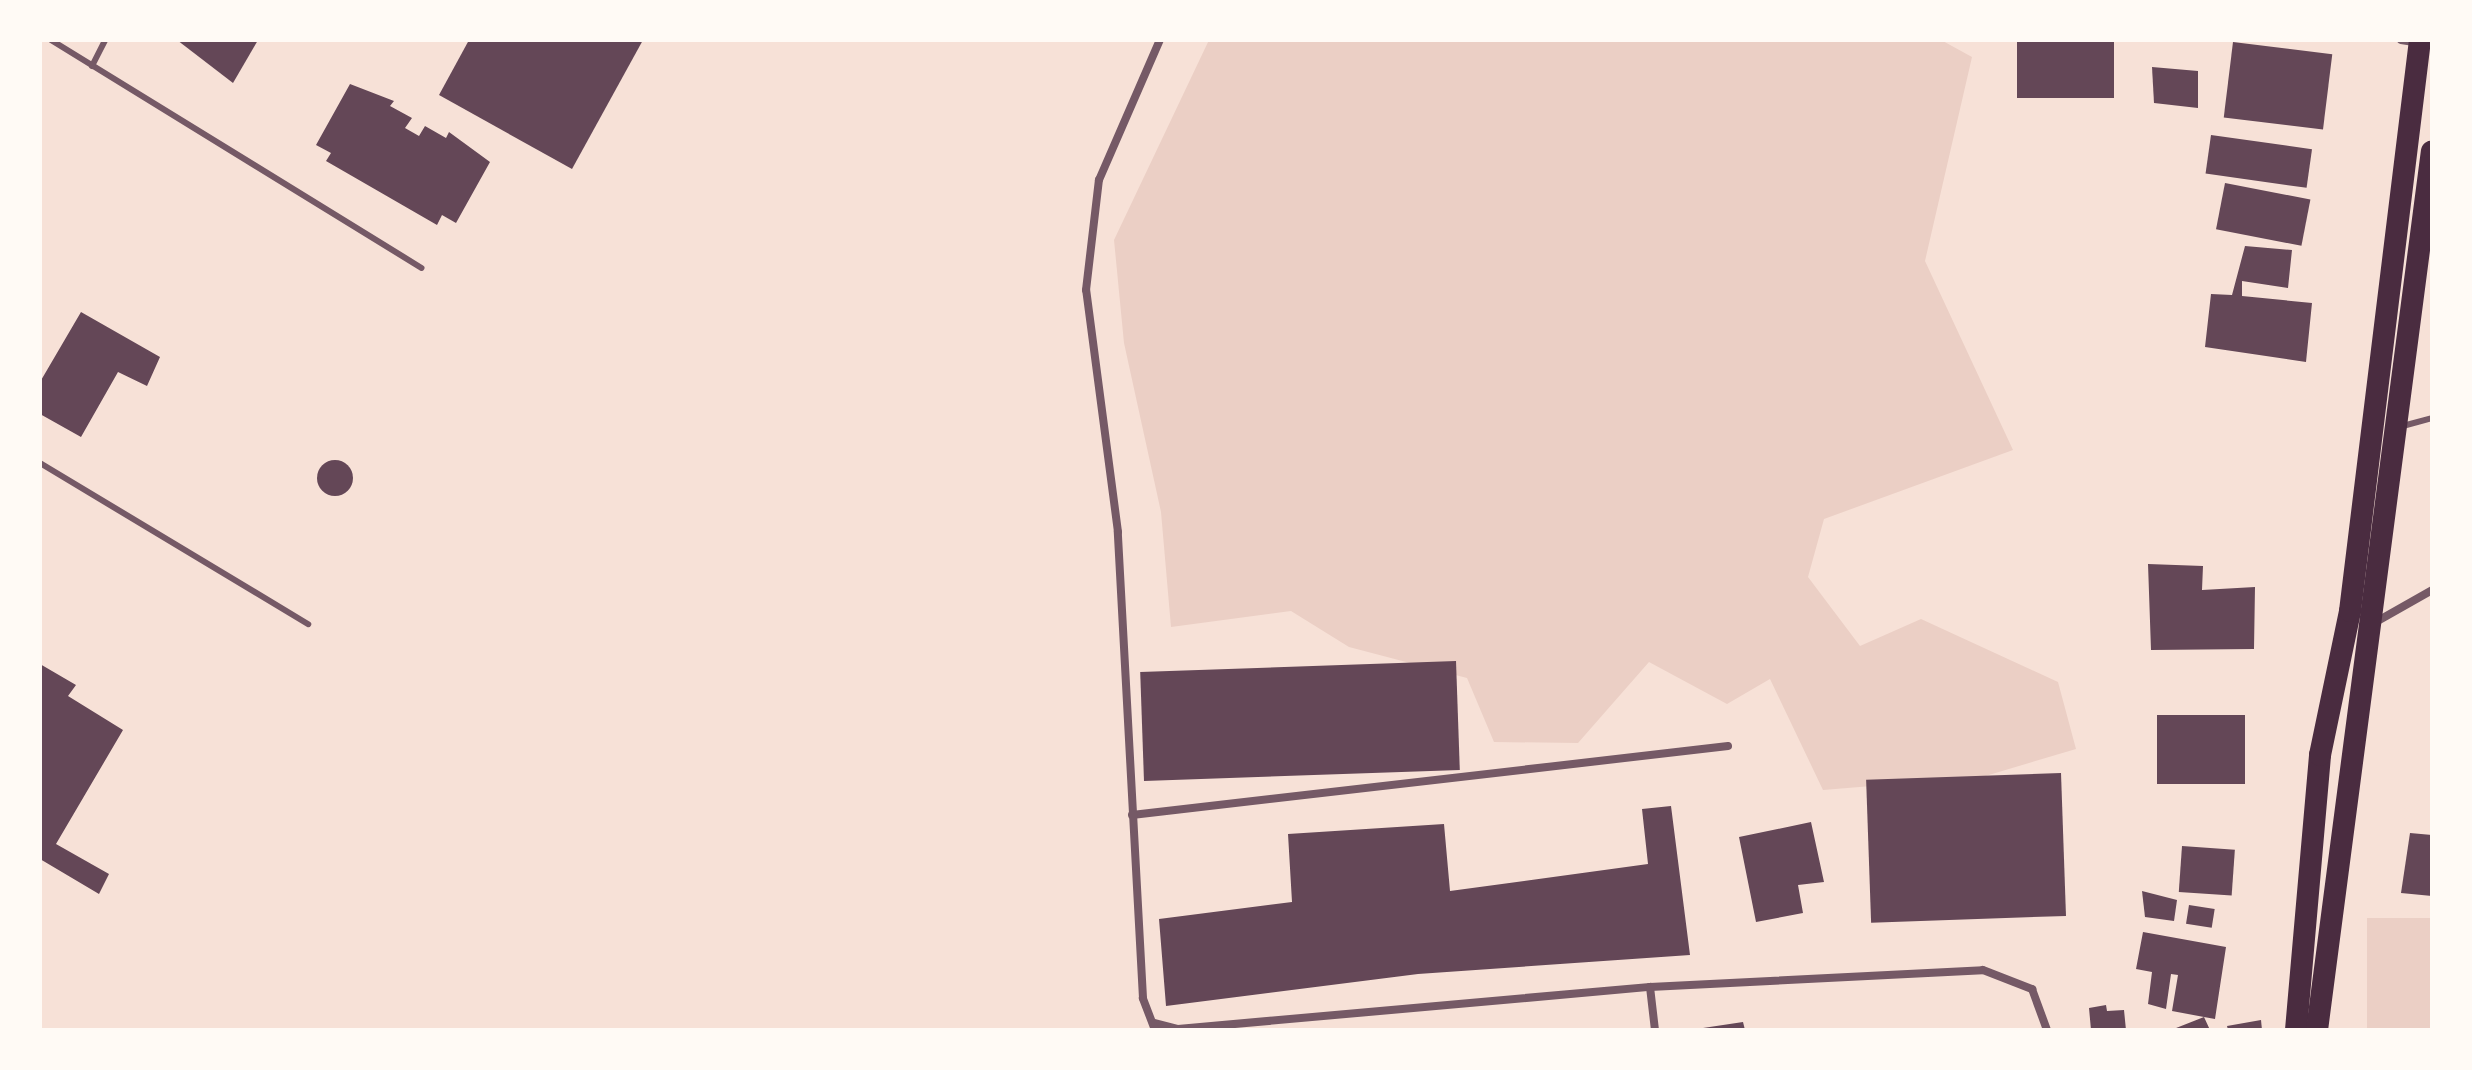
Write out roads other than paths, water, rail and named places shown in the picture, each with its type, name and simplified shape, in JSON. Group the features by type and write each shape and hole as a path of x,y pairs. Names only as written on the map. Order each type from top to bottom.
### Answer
{"highway":[{"path":"2296,1030 2320,755 2350,611 2413,41"},
{"path":"2317,1030 2430,187 2432,151"}],"street":[{"path":"1160,40 1099,180 1088,238 1086,290 1118,532 1143,998 1154,1026 1178,1029 1650,987 1983,970 2032,989 2047,1030"},
{"path":"2370,625 2432,590"},
{"path":"1132,815 1728,746"},
{"path":"1650,987 1655,1030"}],"lane":[{"path":"51,40 422,268"},
{"path":"92,66 105,40"},
{"path":"2396,428 2432,418"},
{"path":"40,463 308,624"}]}
